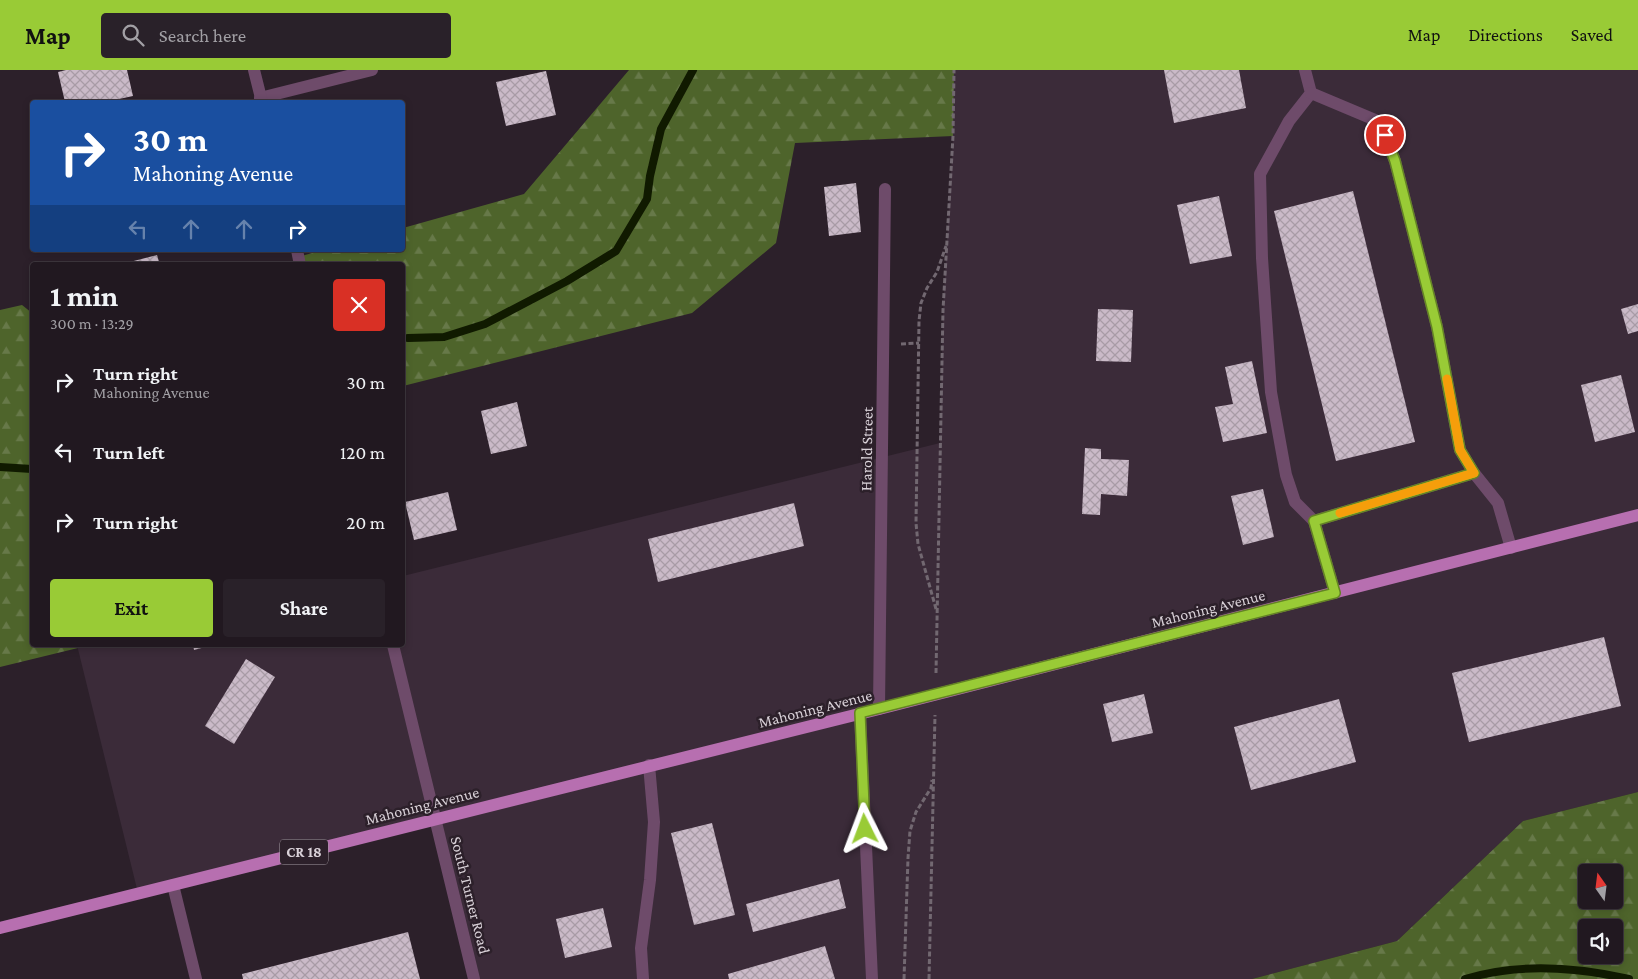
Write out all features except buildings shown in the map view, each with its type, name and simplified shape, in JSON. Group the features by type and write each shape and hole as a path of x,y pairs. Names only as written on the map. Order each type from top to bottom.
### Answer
{"main road":[{"name":"Mahoning Avenue","path":"0,928 1638,516"}],"street":[{"path":"254,70 259,100"},
{"path":"263,100 372,70"},
{"path":"1305,70 1311,93"},
{"path":"1311,93 1380,122 1395,161 1435,318 1460,450 1474,473 1498,503 1511,548"},
{"path":"1311,93 1289,121 1260,174 1262,258 1271,392 1286,475 1295,502 1314,521 1335,593"},
{"name":"Harold Street","path":"879,708 885,189"},
{"path":"1314,521 1474,473"},
{"name":"South Turner Road","path":"393,647 474,979"},
{"path":"860,713 872,979"},
{"path":"643,979 642,948 650,880 654,822 649,765"},
{"path":"173,885 196,979"}],"path":[{"path":"936,675 943,310 953,136 954,70"},
{"path":"938,654 938,624 935,606 918,544 916,523 919,321 921,303 927,288 937,272 947,241"},
{"path":"929,979 935,714"},
{"path":"904,979 910,831 916,812 931,788 936,765 936,724"}],"shaded area":[{"path":"954,70 1638,70 1638,792 1523,821 1397,941 1252,979 474,979 435,819 138,893 77,647 405,647 405,576 940,443 943,310 953,136"}],"green space":[{"path":"629,70 954,70 953,136 795,143 776,243 692,313 405,385 405,262 299,262 298,257 316,252 405,252 405,227 524,194"},
{"path":"22,305 30,311 30,647 78,648 0,667 0,310"},
{"path":"1638,792 1638,979 1252,979 1397,941 1523,821"}],"waterway":[{"path":"408,338 444,337 485,324 567,281 616,251 647,199 650,176 661,129 693,70"},
{"path":"0,467 30,469"},
{"path":"1465,979 1505,971 1547,968 1629,979"}],"slow traffic":[{"path":"1340,513 1474,473 1460,450 1447,379"}],"route":[{"path":"865,829 860,713 1335,593 1314,521 1474,473 1460,450 1437,327 1395,161 1385,135"}]}
